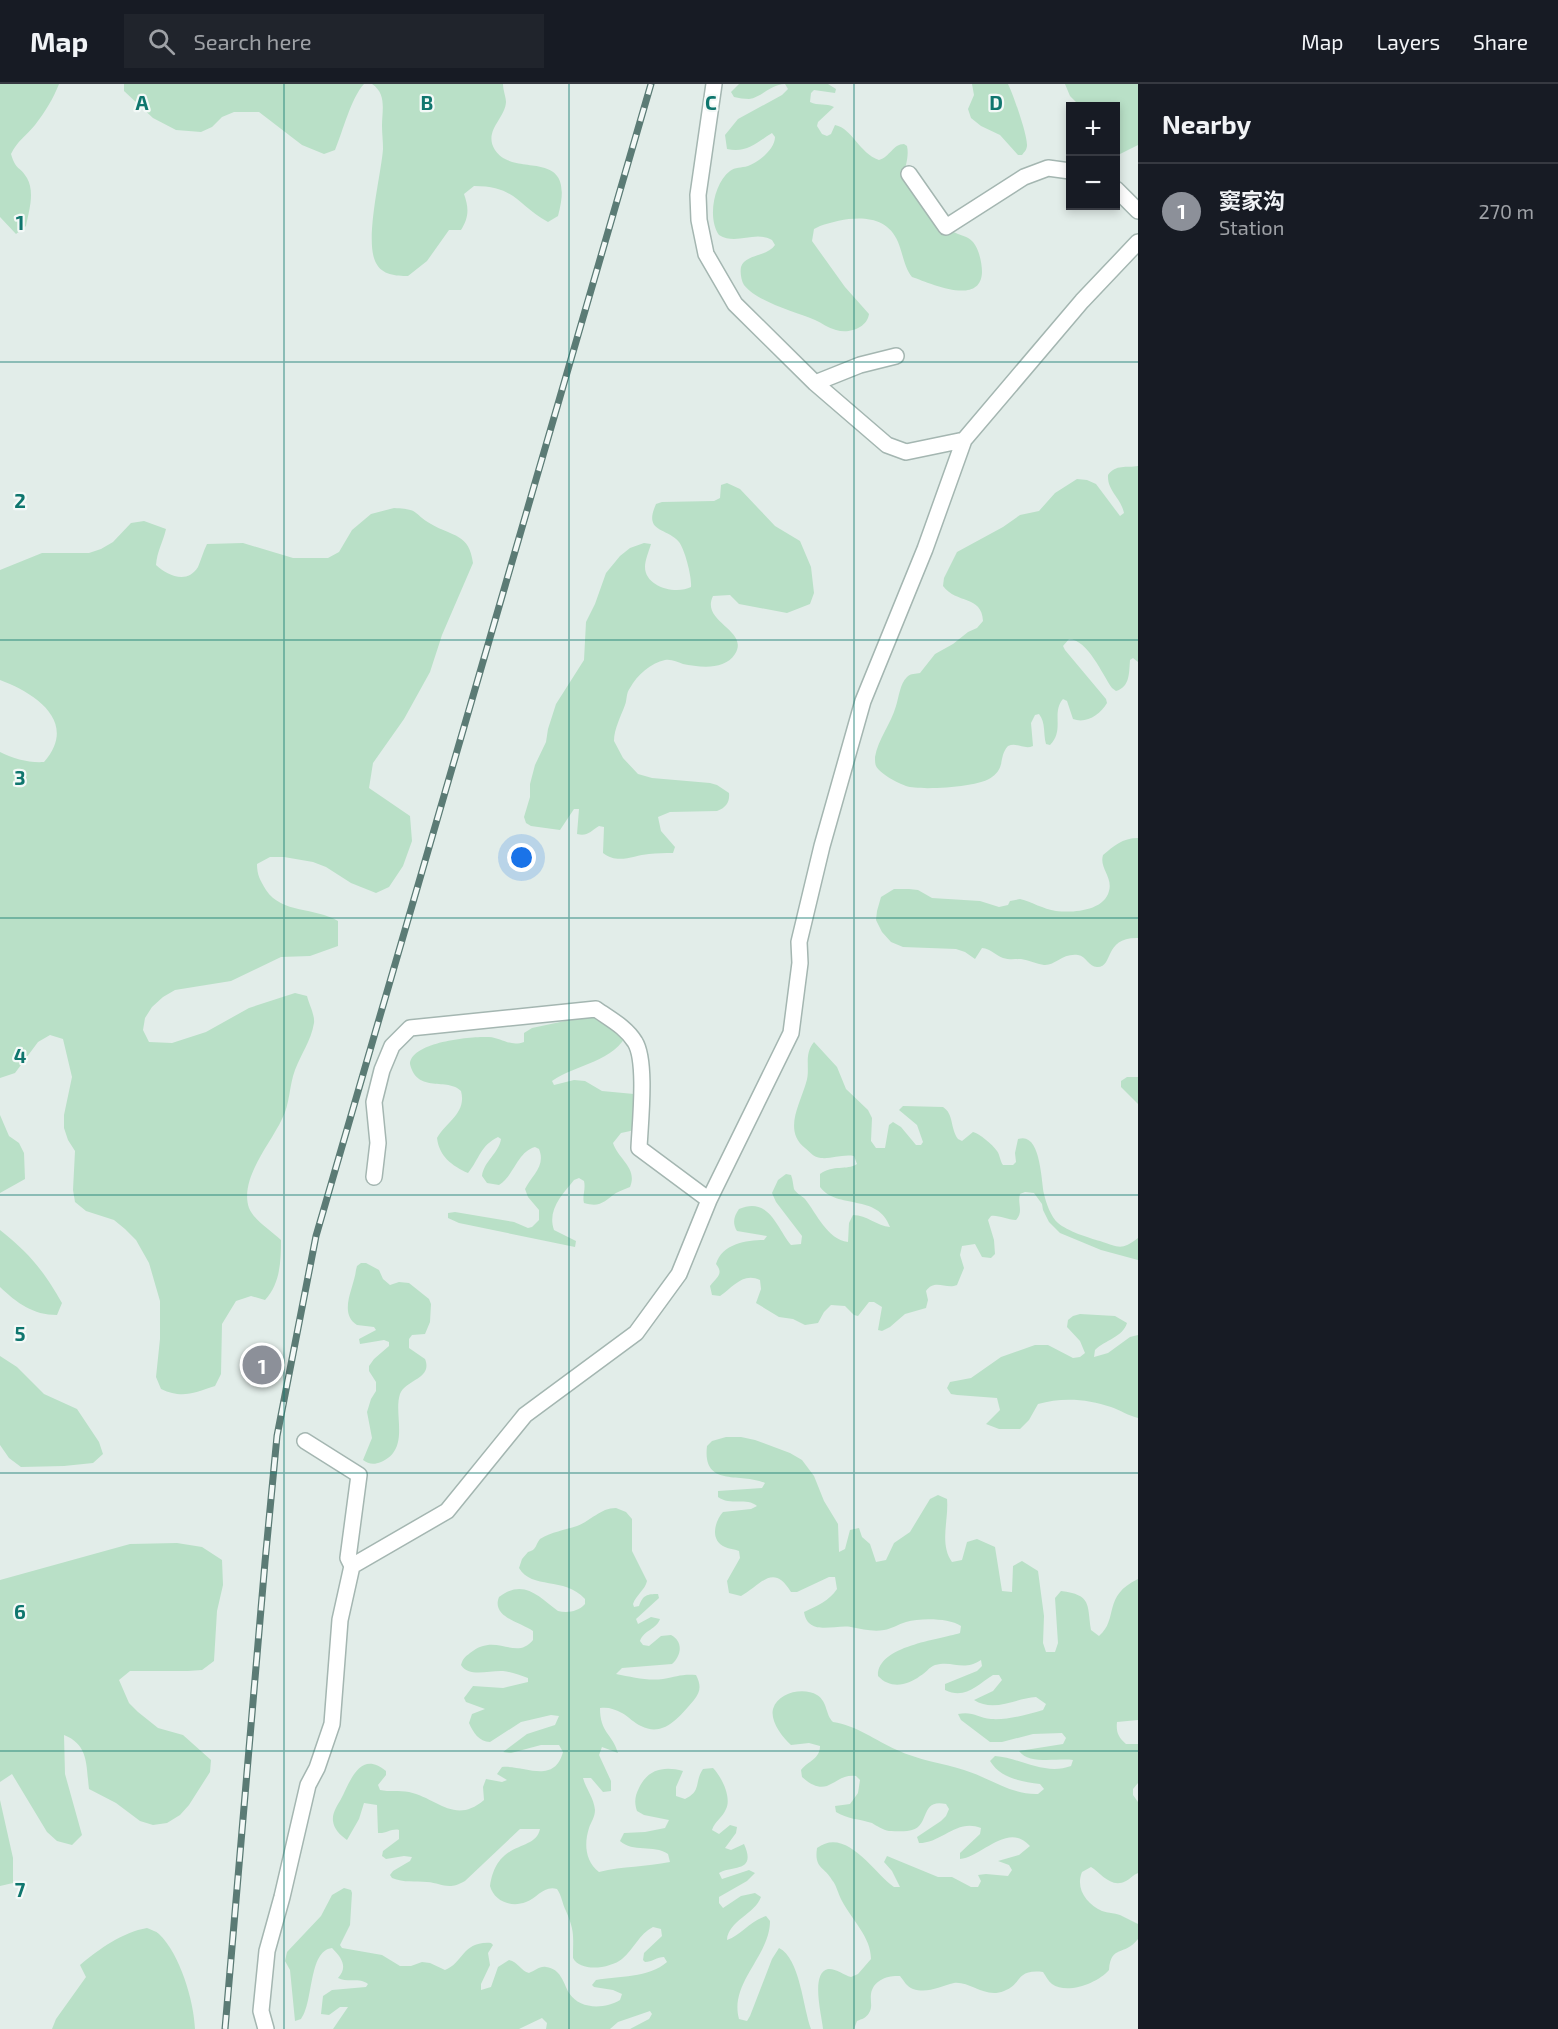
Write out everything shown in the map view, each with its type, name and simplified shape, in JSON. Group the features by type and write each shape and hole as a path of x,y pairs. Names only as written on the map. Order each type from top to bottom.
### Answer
{"street":[{"path":"714,84 698,195 699,220 706,254 735,304 815,383 887,445 906,453 964,440"},
{"path":"909,174 946,227 1024,177 1048,168 1066,170"},
{"path":"1120,193 1138,211"},
{"path":"352,1566 447,1511 525,1415 636,1333 679,1274 710,1200 791,1033 800,963 799,942 822,846 863,701 925,549 964,440 1082,302 1138,242"},
{"path":"815,383 860,365 896,356"},
{"path":"374,1177 378,1143 374,1102 379,1081 392,1046 410,1028 596,1010 624,1029 636,1042 642,1056 639,1148 710,1200"},
{"path":"267,2029 261,2011 267,1951 308,1785 332,1724 340,1620 352,1566 348,1558 359,1475 305,1441"}],"green space":[{"path":"0,84 59,84 42,115 11,154 16,166 25,174 31,189 26,226 16,234 0,217"},
{"path":"124,84 364,84 351,106 335,150 324,154 302,145 259,112 234,112 222,117 212,127 201,132 176,130 153,118 124,91"},
{"path":"372,84 503,84 505,108 493,131 492,143 495,150 504,158 552,171 559,179 562,193 558,216 548,222 508,193 499,189 474,186 464,194 467,212 466,221 461,230 449,230 427,261 408,276 394,275 382,270 376,263 373,253 372,224 383,149 383,103 380,93"},
{"path":"739,84 785,84 775,86 749,99 734,97 731,92"},
{"path":"785,84 828,84 836,89 835,93 814,90 811,93 810,102 834,107 818,122 817,126 822,134 827,136 831,134 835,125 841,127 866,152 879,160 897,146 904,144 907,146 905,181 947,227 973,242 981,264 982,272 979,283 964,291 953,290 912,277 892,232 884,225 874,221 853,219 841,220 814,229 812,241 845,287 869,314 865,323 857,329 841,331 833,329 758,297 744,285 741,278 743,263 751,257 767,252 775,245 772,240 765,237 732,239 719,235 713,220 714,201 724,176 736,168 748,166 761,158 772,146 775,137 772,133 751,146 734,150 727,149 725,135 738,119 782,95 788,89"},
{"path":"972,84 1008,84 1027,141 1022,155 1018,155 1000,135 981,126 971,118 968,109 974,95"},
{"path":"1065,84 1138,84 1138,145 1120,154 1120,102 1076,102 1070,96"},
{"path":"1138,466 1138,662 1133,658 1130,660 1128,679 1124,686 1116,691 1112,688 1088,651 1076,641 1069,639 1063,646 1065,650 1106,699 1107,703 1097,715 1083,720 1073,719 1067,701 1063,699 1058,710 1057,733 1050,745 1046,744 1041,717 1039,714 1035,715 1031,723 1033,746 1008,746 996,773 976,783 950,787 913,787 898,783 881,772 875,764 875,757 894,713 901,687 907,677 920,673 935,654 977,628 983,621 978,607 948,592 943,586 944,578 957,552 1020,515 1039,511 1055,493 1077,479 1096,484 1120,516 1124,513 1110,486 1108,475 1118,468"},
{"path":"727,483 740,489 775,526 800,541 811,567 814,593 810,604 787,613 739,604 730,595 713,596 711,605 713,613 736,638 738,646 735,654 718,665 704,667 668,660 645,670 627,694 616,727 614,741 623,758 638,774 652,778 717,785 729,793 727,804 717,811 670,812 658,817 661,831 675,847 673,853 620,859 603,853 604,827 599,826 586,834 577,834 579,809 574,809 560,830 531,826 526,823 524,817 535,765 546,742 556,704 584,660 586,622 606,573 630,548 644,543 651,544 645,567 650,580 662,588 677,590 691,587 686,557 679,542 654,525 652,520 656,504 714,501 720,498 721,485"},
{"path":"394,508 412,511 431,524 459,537 468,546 473,563 442,635 430,672 404,719 373,763 369,788 410,816 412,841 403,866 389,887 376,893 351,883 326,867 313,862 270,857 257,864 261,880 273,898 290,907 338,921 338,946 310,956 281,957 231,981 175,990 152,1007 145,1018 143,1030 149,1042 172,1043 206,1032 249,1008 295,993 307,996 314,1020 311,1036 293,1076 285,1113 252,1173 248,1185 247,1197 251,1212 258,1221 281,1240 277,1280 265,1300 251,1296 236,1301 222,1324 221,1374 215,1386 188,1394 175,1394 161,1389 156,1377 160,1339 160,1301 149,1263 136,1240 125,1229 114,1220 86,1211 75,1202 73,1190 75,1151 64,1128 64,1115 72,1077 63,1039 50,1035 38,1042 15,1073 0,1078 0,752 22,760 44,762 54,748 57,734 55,722 39,701 0,680 0,570 42,553 89,553 101,549 113,542 131,523 144,521 166,529 156,565 177,577 188,576 198,567 207,544 243,543 293,558 328,558 339,552 352,530 371,514"},
{"path":"1138,838 1138,938 1119,942 1102,966 1094,967 1078,955 1067,956 1052,964 1044,965 1021,959 1005,959 982,948 975,959 956,949 903,947 891,942 882,932 876,920 881,897 894,889 918,890 932,898 980,901 999,907 1020,899 1056,911 1071,912 1095,907 1106,898 1110,886 1102,860 1103,855 1123,841"},
{"path":"598,1014 628,1032 622,1042 605,1056 552,1081 554,1085 574,1080 585,1081 602,1091 634,1094 635,1130 621,1133 613,1143 631,1174 630,1187 594,1205 584,1203 584,1181 579,1178 574,1180 557,1203 552,1223 554,1230 576,1241 575,1247 459,1223 448,1218 448,1213 455,1212 532,1227 539,1220 539,1210 528,1197 525,1189 537,1170 541,1155 539,1149 535,1147 529,1150 499,1185 487,1183 482,1176 500,1144 501,1139 498,1137 484,1148 468,1173 452,1164 440,1150 437,1138 455,1117 461,1105 461,1091 449,1085 433,1084 419,1079 410,1064 413,1056 420,1050 456,1039 489,1037 510,1043 524,1042 524,1033 532,1028"},
{"path":"814,1042 837,1067 846,1089 868,1110 872,1118 871,1141 876,1148 885,1148 889,1125 893,1122 901,1127 916,1145 921,1145 923,1142 917,1125 899,1110 903,1106 943,1107 949,1113 958,1139 962,1141 973,1132 979,1135 995,1148 1003,1165 1013,1165 1016,1162 1018,1139 1026,1139 1036,1149 1045,1198 1055,1220 1072,1231 1116,1246 1128,1245 1138,1238 1138,1260 1101,1250 1060,1233 1049,1222 1042,1204 1034,1193 1025,1192 1019,1197 1020,1214 1016,1220 991,1216 988,1220 994,1240 995,1254 991,1258 982,1257 975,1244 962,1246 960,1255 964,1268 957,1285 929,1287 926,1291 928,1300 926,1308 905,1314 882,1331 878,1330 882,1307 874,1302 869,1302 858,1316 845,1306 831,1305 818,1323 805,1325 793,1319 779,1317 756,1303 761,1289 760,1280 754,1278 743,1279 720,1296 712,1295 710,1286 719,1275 716,1264 719,1257 736,1244 764,1240 767,1236 737,1231 734,1220 739,1209 749,1206 765,1210 791,1245 801,1244 802,1236 776,1202 772,1193 778,1180 786,1174 791,1175 794,1189 805,1199 828,1231 841,1240 848,1242 849,1223 853,1215 890,1227 884,1216 876,1210 867,1205 836,1198 827,1194 820,1187 820,1174 830,1169 857,1164 854,1156 816,1157 798,1141 795,1134 795,1117 807,1078 809,1052"},
{"path":"1127,1077 1138,1077 1138,1104 1121,1087 1121,1081"},
{"path":"0,1115 9,1136 19,1143 24,1153 25,1179 0,1193"},
{"path":"0,1230 28,1255 49,1281 62,1303 57,1315 40,1313 26,1307 0,1287"},
{"path":"366,1263 379,1270 383,1279 390,1285 399,1282 409,1283 429,1299 431,1304 430,1322 425,1334 412,1335 409,1339 409,1348 425,1359 425,1371 400,1394 396,1449 390,1456 374,1464 363,1460 372,1438 367,1412 376,1391 376,1382 369,1371 369,1366 389,1346 389,1342 384,1340 360,1344 359,1339 376,1330 374,1327 357,1325 351,1320 348,1307 350,1292 357,1266"},
{"path":"1080,1314 1115,1316 1127,1323 1122,1332 1095,1350 1094,1357 1108,1353 1130,1337 1138,1335 1138,1418 1093,1402 1056,1400 1038,1404 1029,1420 1020,1429 999,1429 986,1424 1000,1410 997,1398 951,1394 947,1388 950,1382 971,1378 1001,1357 1035,1345 1048,1345 1073,1358 1080,1357 1085,1353 1080,1341 1067,1327 1068,1320"},
{"path":"0,1356 17,1367 44,1394 77,1409 99,1442 103,1454 93,1463 64,1466 21,1467 9,1458 0,1445"},
{"path":"726,1437 755,1440 802,1460 814,1476 824,1501 838,1524 839,1552 845,1549 850,1530 859,1528 862,1537 870,1544 876,1562 886,1560 894,1543 910,1532 930,1499 938,1495 947,1499 945,1540 952,1562 962,1560 967,1542 977,1539 995,1547 1002,1591 1012,1592 1013,1566 1022,1561 1038,1571 1044,1616 1043,1643 1046,1652 1055,1652 1058,1643 1055,1598 1061,1591 1083,1598 1088,1607 1091,1630 1099,1636 1105,1629 1115,1600 1127,1586 1138,1579 1138,1720 1117,1722 1117,1726 1118,1734 1126,1744 1138,1744 1138,1783 1133,1789 1133,1795 1138,1802 1138,1873 1126,1881 1116,1883 1111,1882 1091,1867 1082,1872 1080,1878 1081,1890 1092,1904 1102,1911 1120,1915 1138,1924 1138,1939 1112,1957 1109,1970 1104,1975 1082,1986 1066,1988 1052,1984 1043,1972 1028,1973 1010,1988 997,1993 990,1993 960,1983 929,1990 918,1990 909,1987 900,1976 891,1976 882,1979 872,1989 870,2011 868,2015 857,2021 854,2029 823,2029 818,1986 823,1972 831,1969 851,1977 858,1974 871,1959 868,1943 842,1901 834,1882 818,1864 817,1848 828,1843 838,1843 849,1847 894,1887 900,1887 892,1871 884,1862 887,1856 938,1877 952,1877 971,1887 978,1887 981,1881 978,1875 1008,1876 1012,1870 1009,1865 998,1861 1019,1855 1030,1846 1022,1839 1013,1837 995,1842 960,1859 960,1853 980,1834 981,1828 972,1826 957,1828 935,1839 919,1843 917,1837 946,1816 949,1809 946,1804 932,1805 918,1827 907,1831 889,1831 836,1812 835,1806 850,1804 858,1793 860,1780 856,1776 848,1776 819,1787 802,1777 801,1770 816,1757 820,1746 809,1743 791,1745 773,1719 773,1709 776,1703 786,1695 799,1691 812,1693 821,1698 833,1722 858,1730 905,1753 974,1773 1010,1789 1028,1794 1038,1794 1044,1789 1040,1784 1012,1778 1000,1772 990,1761 995,1756 1052,1769 1071,1766 1073,1760 1029,1758 1019,1751 1063,1744 1066,1738 1062,1733 1033,1734 1002,1742 990,1742 961,1720 958,1714 968,1713 991,1719 1017,1717 1043,1710 1046,1704 1036,1697 997,1705 982,1704 974,1700 993,1691 1002,1680 999,1675 993,1675 965,1692 952,1693 945,1690 945,1684 977,1671 982,1666 981,1660 963,1666 935,1665 915,1679 899,1685 888,1683 878,1676 880,1666 898,1651 960,1633 961,1626 956,1623 927,1619 906,1622 880,1631 851,1627 816,1627 807,1620 804,1612 822,1603 834,1593 837,1589 835,1577 829,1577 797,1592 791,1592 785,1583 773,1577 761,1582 741,1596 729,1593 727,1581 740,1558 739,1551 727,1548 717,1540 715,1531 717,1521 723,1512 751,1509 757,1506 748,1502 723,1500 718,1497 718,1491 762,1488 765,1483 725,1476 710,1468 707,1446 712,1441"},
{"path":"616,1508 626,1512 632,1519 632,1551 647,1581 634,1601 634,1607 639,1606 642,1599 648,1595 658,1594 659,1598 636,1619 638,1624 651,1617 660,1619 640,1641 643,1645 649,1646 661,1636 671,1635 678,1641 680,1649 672,1664 622,1668 616,1674 651,1679 696,1675 700,1688 694,1700 671,1724 657,1729 641,1726 614,1709 600,1708 604,1728 618,1753 602,1747 599,1755 611,1781 611,1791 603,1792 591,1778 583,1778 595,1810 586,1840 588,1857 599,1872 670,1862 668,1854 662,1851 631,1847 620,1841 624,1833 665,1828 669,1820 644,1815 637,1811 635,1802 638,1791 647,1777 657,1770 683,1771 676,1787 676,1796 685,1799 694,1793 703,1769 713,1768 722,1781 728,1799 725,1812 712,1830 719,1834 730,1825 737,1827 736,1833 725,1848 731,1850 744,1844 747,1853 745,1864 719,1873 722,1879 749,1870 755,1873 747,1881 719,1897 719,1903 723,1908 741,1896 755,1893 761,1897 758,1903 732,1928 727,1940 766,1916 770,1921 764,1946 744,1981 740,1993 737,2006 739,2019 747,2021 750,2016 772,1959 779,1948 786,1953 796,1972 811,2029 630,2029 649,2019 652,2014 650,2011 618,2022 610,2029 546,2029 547,2023 542,2018 519,2029 333,2029 348,2007 340,2007 329,2015 321,2014 323,1996 332,1990 366,1987 368,1984 338,1978 343,1966 339,1955 332,1948 324,1951 319,1958 305,2011 301,2019 295,2021 290,1970 285,1961 287,1952 321,1916 332,1895 344,1888 351,1890 352,1893 350,1925 340,1945 342,1948 382,1955 400,1966 411,1966 422,1962 445,1970 456,1963 474,1945 491,1943 493,1945 488,1953 490,1965 481,1984 481,1990 491,1987 498,1967 509,1960 529,1973 541,1967 551,1968 561,1977 569,1993 580,2003 593,2006 607,2005 620,2000 622,1994 594,1987 592,1985 596,1980 642,1974 667,1962 664,1957 648,1962 643,1960 644,1953 662,1936 661,1929 653,1927 617,1962 596,1968 582,1966 573,1958 572,1929 557,1889 544,1890 520,1904 509,1904 495,1896 490,1886 500,1860 516,1848 531,1841 540,1829 520,1829 465,1881 449,1886 392,1878 390,1875 393,1871 410,1861 412,1857 386,1859 382,1856 383,1851 399,1839 399,1830 378,1833 377,1805 364,1803 359,1819 347,1840 338,1832 333,1821 335,1810 352,1777 357,1770 369,1764 377,1765 386,1771 386,1775 378,1785 380,1790 409,1792 446,1808 464,1810 484,1800 483,1787 486,1779 502,1782 507,1780 497,1774 502,1767 546,1771 559,1762 563,1752 559,1745 541,1745 511,1753 503,1752 527,1734 555,1725 559,1716 551,1715 521,1722 490,1742 477,1736 469,1723 472,1714 485,1709 466,1702 464,1698 473,1686 503,1688 528,1682 528,1678 503,1671 474,1672 461,1665 465,1657 480,1647 497,1645 519,1648 533,1640 533,1631 508,1618 499,1609 499,1597 508,1592 524,1589 538,1595 561,1612 576,1610 585,1604 585,1599 577,1592 532,1579 519,1568 522,1559 534,1549 540,1539 582,1524 600,1512"},
{"path":"177,1543 202,1547 222,1560 223,1585 217,1611 214,1661 202,1670 130,1671 119,1680 129,1703 138,1712 158,1728 183,1735 211,1760 210,1772 180,1815 167,1823 153,1825 140,1821 116,1803 89,1789 82,1750 72,1739 64,1735 65,1774 82,1835 72,1845 57,1841 47,1832 12,1774 0,1782 0,1580 130,1544"},
{"path":"0,1800 13,1858 13,1883 0,1886"},
{"path":"147,1928 158,1933 167,1943 179,1965 189,1992 195,2029 52,2029 56,2019 86,1977 80,1965 112,1942 129,1933"}],"railway":[{"path":"225,2029 277,1436 316,1236 651,84"}],"place":[{"name":"窦家沟","path":"262,1365"}]}
